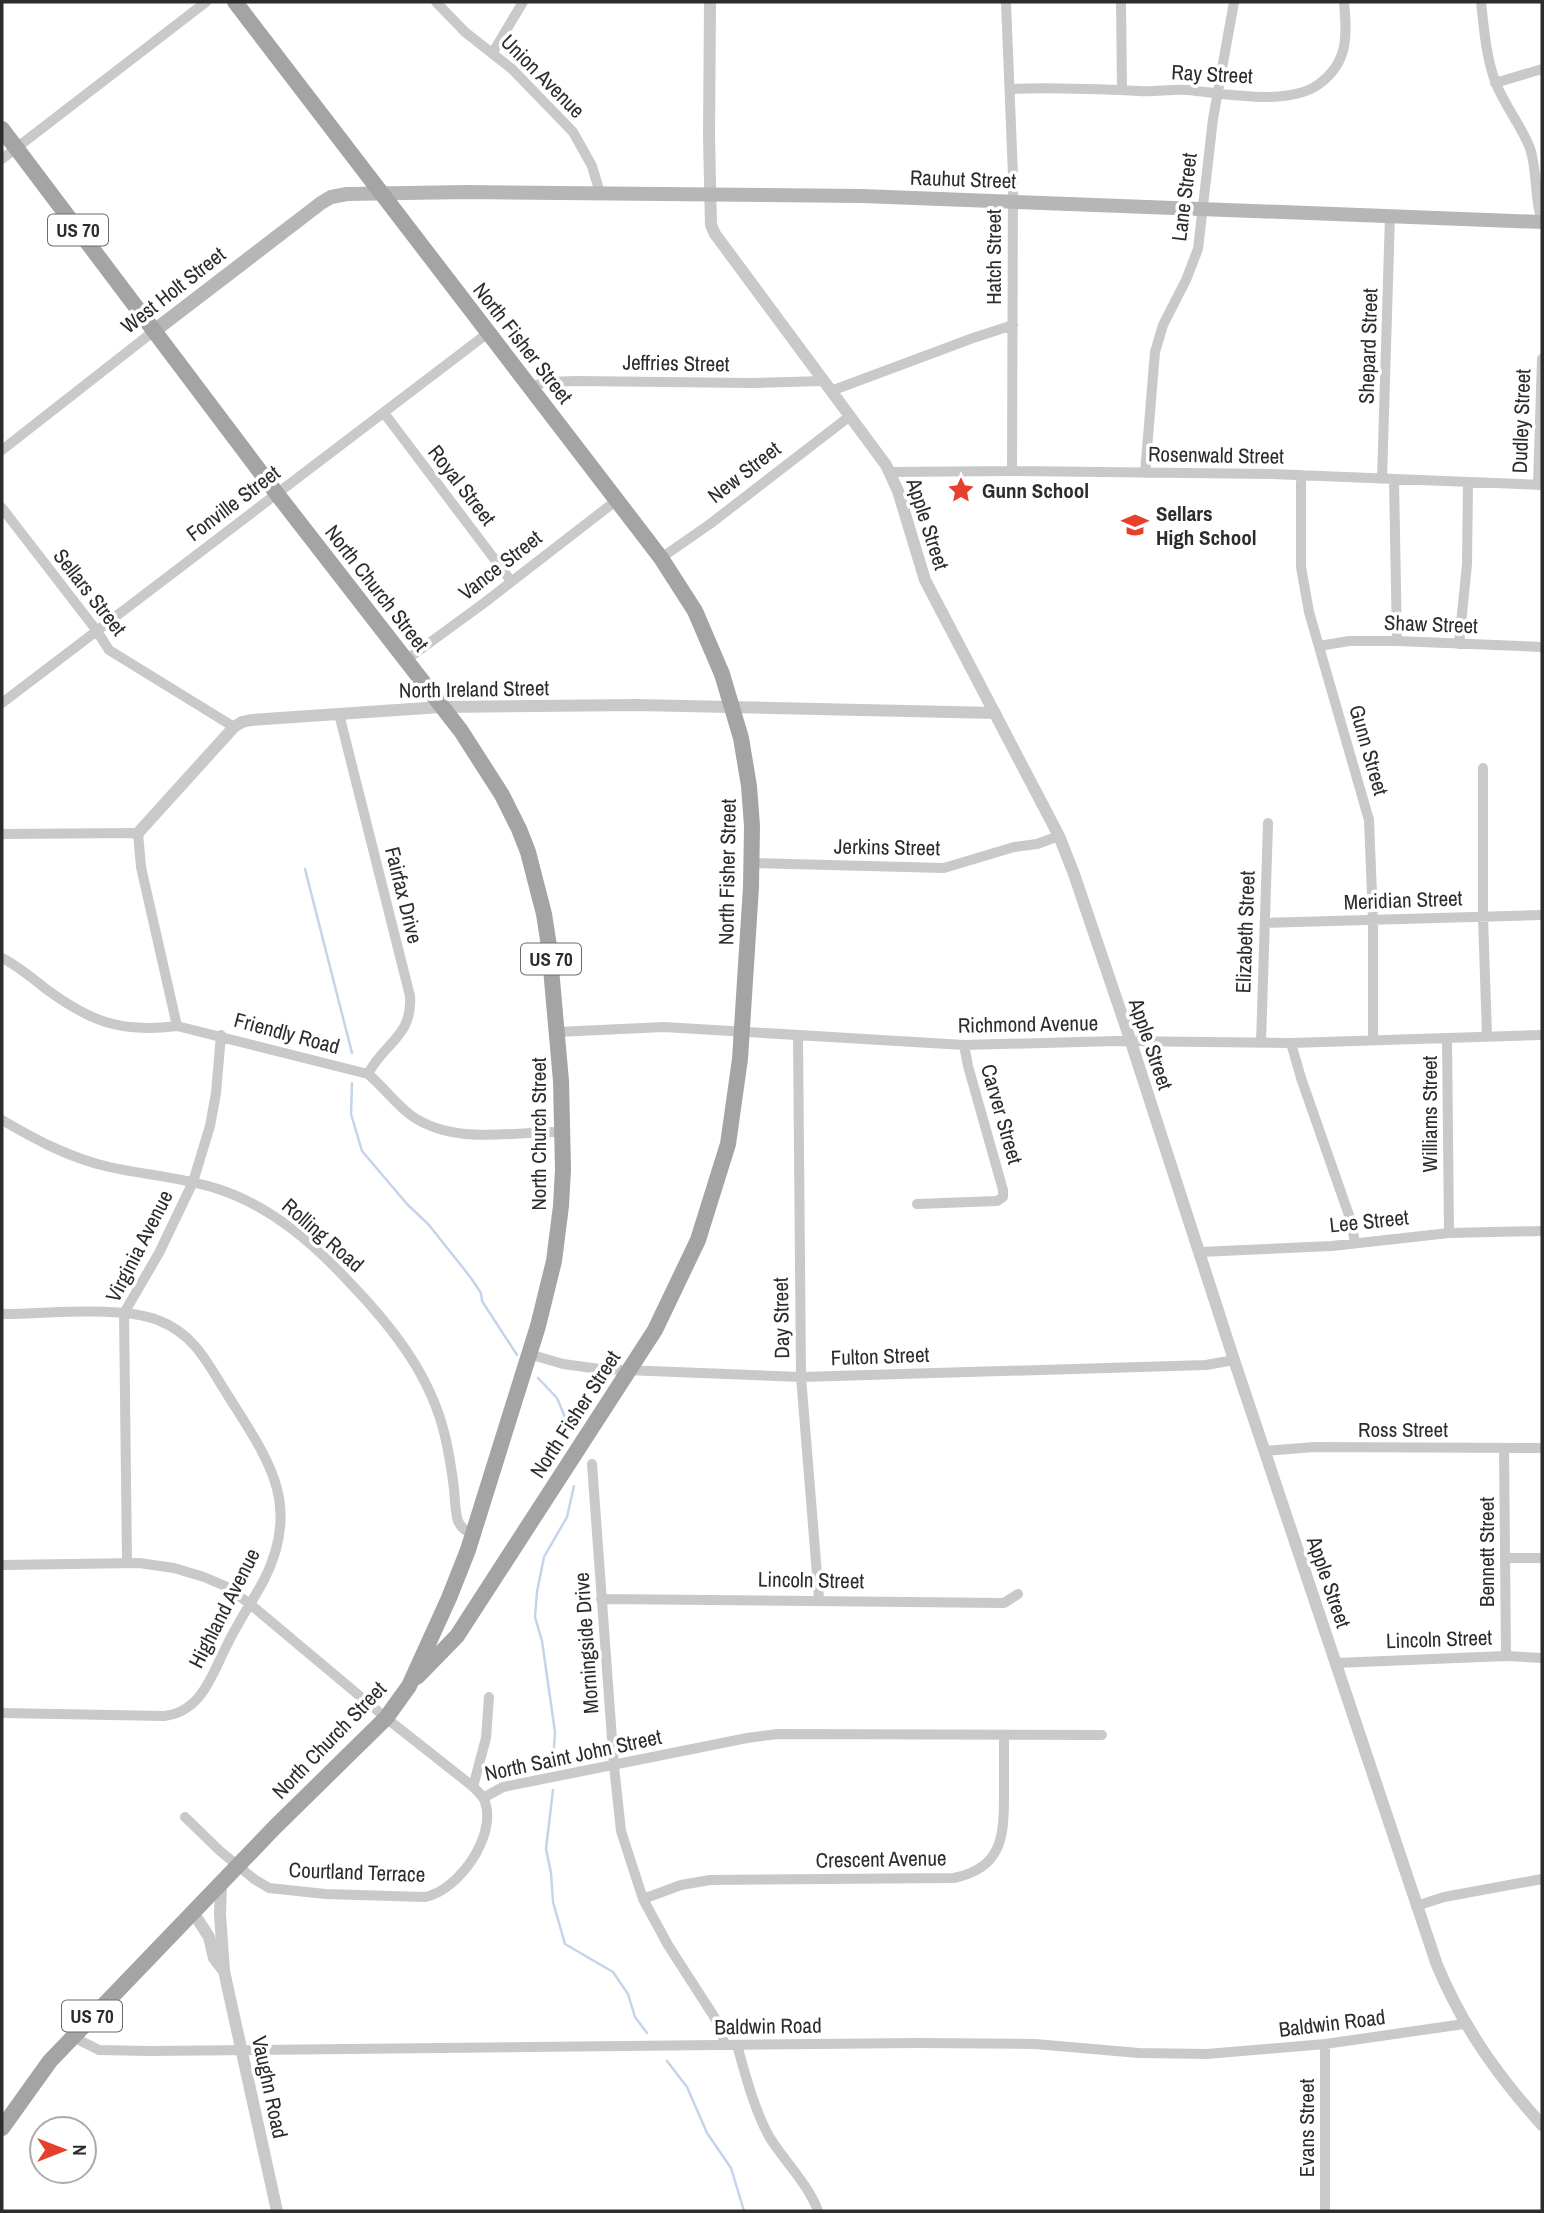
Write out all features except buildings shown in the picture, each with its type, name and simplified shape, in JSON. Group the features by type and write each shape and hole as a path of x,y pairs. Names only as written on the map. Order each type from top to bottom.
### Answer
{"main road":[{"name":"North Fisher Street","path":"235,2 661,558 701,624 733,707 749,786 752,863 742,1033 732,1123 698,1240 674,1294 630,1370 457,1636 409,1686"},
{"name":"North Church Street","path":"2,129 276,494 486,767 519,829 528,852 546,925 557,1032 563,1132 559,1230 547,1289 529,1354 473,1535 449,1598 409,1686 386,1718 353,1748 193,1912 36,2077 2,2129"},
{"name":"Rauhut Street","path":"382,193 862,196 1542,222"},
{"name":"West Holt Street","path":"154,331 321,203 339,195 382,193"}],"street":[{"path":"2,159 206,2"},
{"name":"Union Avenue","path":"436,2 465,32 494,52 573,132 592,166 600,194"},
{"path":"494,52 523,2"},
{"name":"Apple Street","path":"710,2 709,194 710,215 715,234 890,472 925,580 1059,836 1131,1042 1264,1451 1437,1965 1464,2024 1494,2068 1540,2118"},
{"name":"Hatch Street","path":"1006,2 1013,202 1012,471"},
{"path":"1121,2 1122,89"},
{"name":"Lane Street","path":"1145,473 1149,407 1158,338 1194,260 1201,236 1216,94 1234,2"},
{"name":"Ray Street","path":"1010,89 1186,90 1216,94 1289,95 1306,91 1332,73 1344,49 1347,34 1344,2"},
{"path":"1481,2 1487,54 1496,83 1530,149 1535,167 1537,208 1542,222"},
{"path":"1496,83 1542,69"},
{"name":"Shepard Street","path":"1390,215 1388,479 1397,641"},
{"name":"Jeffries Street","path":"529,387 547,382 576,381 827,386 1013,326"},
{"name":"West Holt Street","path":"2,450 154,331"},
{"name":"Fonville Street","path":"2,703 315,466 358,429 384,413 488,333"},
{"name":"Dudley Street","path":"1540,485 1542,359"},
{"name":"Royal Street","path":"384,413 510,581"},
{"name":"New Street","path":"661,558 710,524 850,416"},
{"name":"Rosenwald Street","path":"890,472 1301,475 1540,485"},
{"name":"Gunn Street","path":"1301,475 1301,567 1308,612 1368,820 1373,920 1373,1039"},
{"path":"1459,644 1467,564 1468,483"},
{"name":"Vance Street","path":"406,660 617,500"},
{"name":"Sellars Street","path":"2,508 97,631 108,650 234,727"},
{"name":"Shaw Street","path":"1319,646 1349,641 1397,641 1542,647"},
{"name":"North Ireland Street","path":"234,727 251,720 441,707 733,707 995,713"},
{"name":"Fairfax Drive","path":"339,714 410,996 410,1013 402,1033 378,1057 368,1074"},
{"path":"177,1026 141,867 138,833 234,727"},
{"path":"1483,768 1483,917 1488,1036"},
{"name":"Elizabeth Street","path":"1261,1043 1268,823"},
{"path":"2,834 138,833"},
{"name":"Jerkins Street","path":"752,863 944,868 1059,836"},
{"name":"Meridian Street","path":"1265,923 1542,915"},
{"name":"Friendly Road","path":"2,958 79,1012 96,1020 146,1029 177,1026 368,1074 384,1087 399,1106 414,1117 447,1131 477,1134 563,1132"},
{"name":"Richmond Avenue","path":"557,1032 664,1027 964,1045 1261,1043 1542,1035"},
{"name":"Virginia Avenue","path":"127,1562 124,1313 159,1253 193,1182 214,1104 221,1035"},
{"name":"Day Street","path":"798,1036 801,1377 819,1599"},
{"name":"Williams Street","path":"1447,1038 1449,1233"},
{"path":"1291,1042 1300,1078 1351,1221 1355,1243"},
{"name":"Carver Street","path":"918,1204 997,1201 1004,1193 964,1045"},
{"name":"Rolling Road","path":"2,1120 35,1139 76,1157 115,1168 193,1182 245,1200 285,1224 333,1266 401,1341 421,1375 445,1437 457,1517 464,1530 473,1535"},
{"name":"Lee Street","path":"1200,1252 1355,1243 1449,1233 1542,1231"},
{"name":"Highland Avenue","path":"2,1314 124,1313 164,1322 195,1344 268,1461 277,1486 280,1506 278,1540 272,1560 200,1697 190,1707 164,1716 2,1713"},
{"name":"Fulton Street","path":"529,1354 583,1367 801,1377 1192,1366 1234,1360"},
{"name":"Ross Street","path":"1264,1451 1315,1447 1542,1448"},
{"name":"Bennett Street","path":"1504,1448 1506,1656"},
{"name":"Morningside Drive","path":"592,1464 621,1831 643,1899 668,1945 722,2029 724,2046"},
{"path":"1505,1559 1542,1559"},
{"name":"North Saint John Street","path":"2,1565 127,1562 174,1568 197,1574 225,1587 250,1604 483,1798 503,1787 778,1734 1102,1735"},
{"name":"Lincoln Street","path":"601,1599 819,1599 1004,1603 1018,1594"},
{"name":"Lincoln Street","path":"1336,1663 1506,1656 1542,1658"},
{"path":"473,1787 486,1738 489,1697"},
{"name":"Crescent Avenue","path":"643,1899 681,1885 710,1880 954,1878 975,1871 992,1857 1002,1837 1004,1735"},
{"name":"Courtland Terrace","path":"185,1817 238,1866 269,1888 325,1894 425,1896 435,1895 447,1888 481,1845 488,1818 483,1798"},
{"path":"1416,1906 1444,1897 1542,1879"},
{"name":"Vaughn Road","path":"221,1884 224,1971 277,2211"},
{"name":"Vaughn Road","path":"193,1912 209,1937 214,1958 224,1971"},
{"name":"Baldwin Road","path":"73,2037 99,2050 1035,2044 1139,2053 1196,2054 1325,2045 1464,2024"},
{"path":"737,2045 769,2136 803,2183 818,2211"},
{"name":"Evans Street","path":"1325,2045 1325,2211"}],"waterway":[{"path":"305,869 352,1053"},
{"path":"352,1083 351,1114 362,1151 407,1204 429,1225 471,1278 481,1293 482,1301 517,1355"},
{"path":"538,1378 557,1398 570,1429"},
{"path":"553,1763 555,1732 542,1641 535,1617 544,1557 567,1517 574,1486"},
{"path":"553,1790 546,1849 553,1902 565,1944 613,1972 628,1994 635,2017 647,2033"},
{"path":"667,2061 687,2087 707,2133 731,2168 744,2211"}],"place":[{"name":"Gunn School","path":"961,490"},
{"name":"Sellars High School","path":"1135,525"}]}
